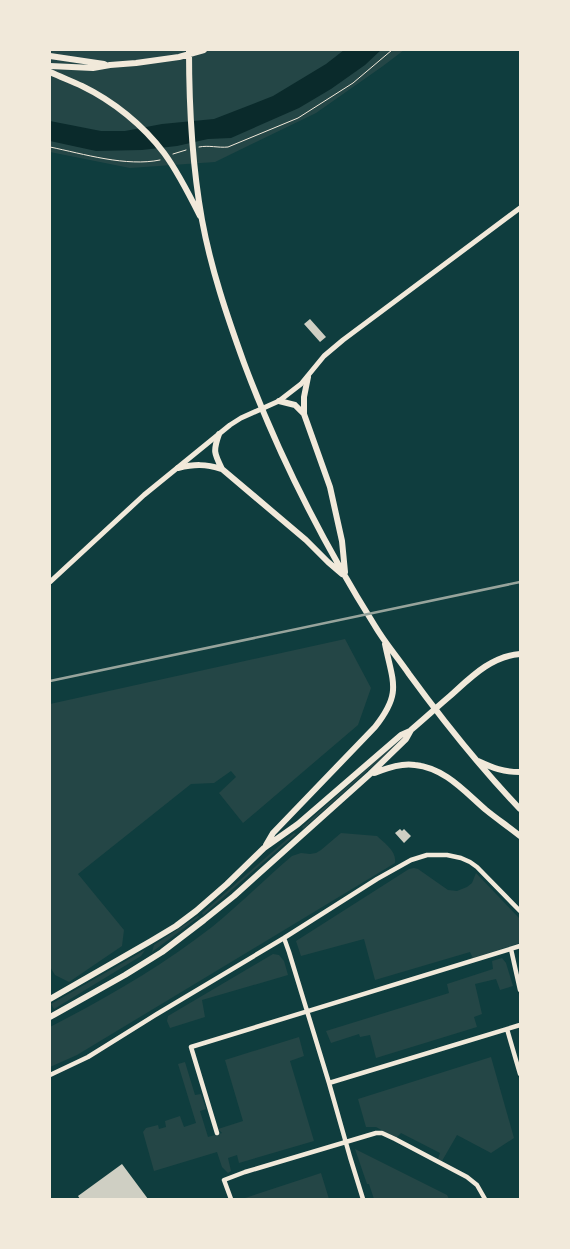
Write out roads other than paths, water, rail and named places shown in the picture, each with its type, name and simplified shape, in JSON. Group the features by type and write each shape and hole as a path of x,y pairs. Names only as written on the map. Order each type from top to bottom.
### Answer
{"main road":[{"path":"189,50 194,157 202,220 217,283 269,425 306,504 345,576 384,640 475,759 520,810"},
{"path":"50,66 93,68 148,62 204,50"},
{"path":"50,56 110,65"},
{"path":"50,72 100,96 125,114 146,133 164,152 180,176 202,220"},
{"path":"308,377 304,397 304,414 330,487 342,541 345,576"},
{"path":"279,401 295,405 304,414"},
{"path":"219,434 214,448 216,458 222,469 306,540 345,576"},
{"path":"178,468 200,464 222,469"},
{"path":"264,848 273,834 375,727 386,713 394,691 394,685 384,640"},
{"path":"50,1017 125,975 178,941 234,896 370,774 406,739 412,730 472,676 499,659 520,654"},
{"path":"50,999 176,926 227,884 264,848 298,824 401,735 412,730"},
{"path":"475,759 498,770 520,772"},
{"path":"370,774 393,766 406,764 431,768 454,782 520,836"}],"street":[{"path":"50,582 144,495 219,434 241,418 279,401 301,384 324,356 343,340 520,208"},
{"path":"50,1075 88,1057 377,879 412,860 428,855 447,855 470,862 520,911"},
{"path":"284,938 290,952 363,1199"},
{"path":"217,1133 191,1047 520,946"},
{"path":"511,949 520,990"},
{"path":"329,1083 520,1025"},
{"path":"507,1029 520,1074"},
{"path":"231,1199 224,1180 254,1169 376,1133 382,1133 468,1177 477,1185 485,1199"}],"railway":[{"path":"50,681 520,582"}]}
